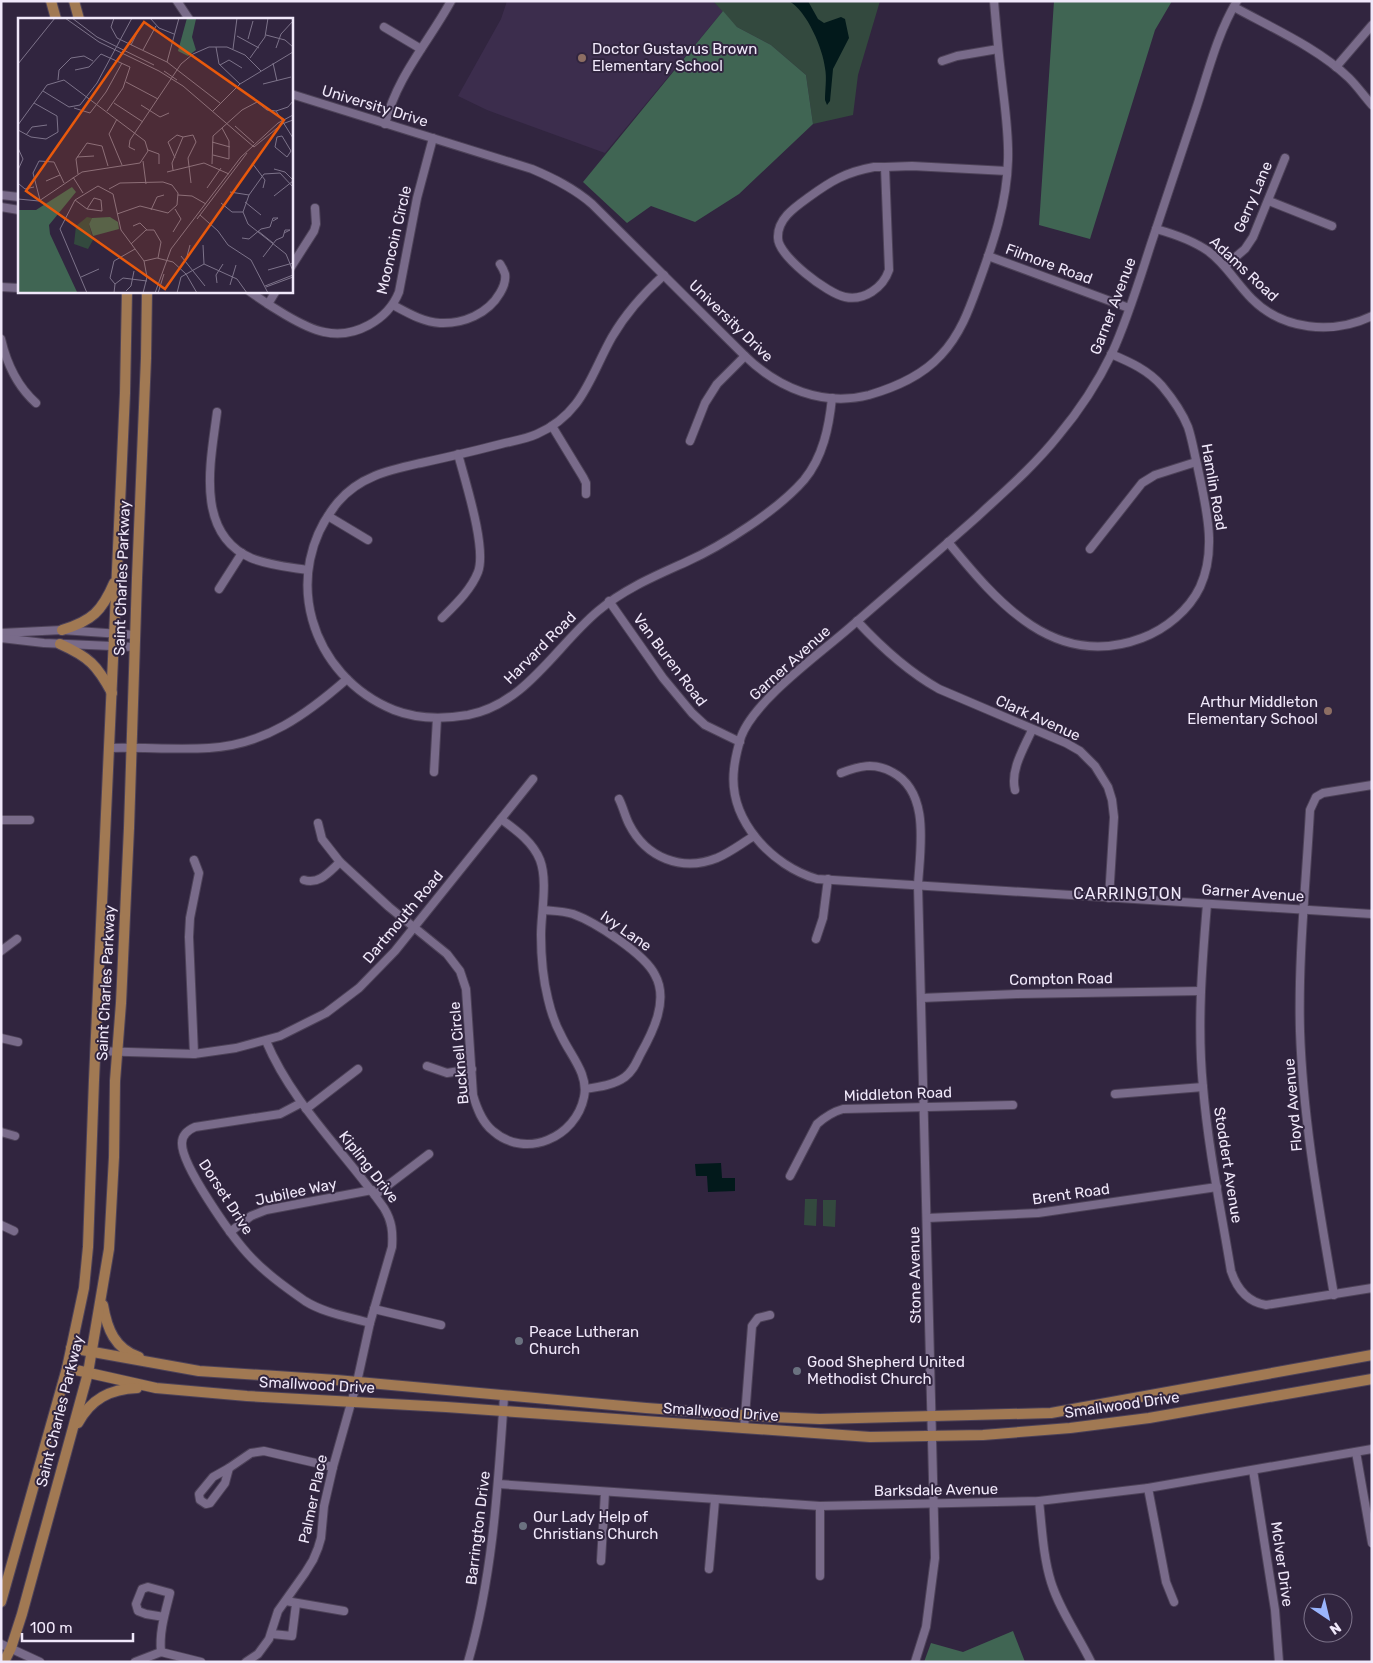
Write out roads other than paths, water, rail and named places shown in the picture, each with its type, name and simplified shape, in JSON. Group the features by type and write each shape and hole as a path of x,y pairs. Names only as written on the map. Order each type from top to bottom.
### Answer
{"main road":[{"path":"51,1 56,18"},
{"path":"74,1 80,18"},
{"name":"Saint Charles Parkway","path":"1,1602 67,1368 84,1288 88,1247 125,393 127,292"},
{"name":"Saint Charles Parkway","path":"4,1662 11,1648 22,1614 88,1373 109,1249 132,747 134,647 148,317 147,292"},
{"path":"62,630 79,625 97,613 108,598 116,578"},
{"path":"60,644 80,653 90,661 112,694"},
{"path":"101,1296 105,1322 118,1343 132,1355 154,1363"},
{"name":"Smallwood Drive","path":"71,1348 90,1353 199,1371 357,1382 745,1415 820,1419 1051,1413 1372,1355"},
{"name":"Smallwood Drive","path":"67,1368 156,1388 247,1396 503,1411 870,1437 1029,1432 1149,1418 1372,1379"},
{"path":"71,1435 82,1415 89,1407 107,1394 122,1388 156,1388"}],"street":[{"path":"177,1 188,18"},
{"path":"386,124 390,105 398,85 452,1"},
{"name":"University Drive","path":"292,94 532,169 576,191 592,204 745,356 766,374 787,387 813,395 832,398 865,396 894,387 912,378 934,362 948,347 960,329 1000,221 1007,171 1006,116 994,1"},
{"path":"1236,4 1313,51 1336,68 1360,89 1372,105"},
{"name":"Garner Avenue","path":"1236,4 1218,43 1129,308 1111,354 1076,412 1053,442 1017,480 760,706 745,728 740,742 734,769 735,791 744,819 754,836 784,864 809,876 828,880 1372,914"},
{"path":"1336,68 1372,25"},
{"path":"384,27 421,49"},
{"path":"942,61 957,56 998,50"},
{"name":"Mooncoin Circle","path":"250,292 315,330 330,333 346,332 362,329 377,320 392,306 401,284 417,198 433,138"},
{"name":"Gerry Lane","path":"1224,266 1250,243 1285,158"},
{"path":"885,166 890,260 888,275 882,285 874,291 854,297 841,296 833,293 796,266 787,257 779,244 780,229 785,218 796,206 837,179 859,170 885,166 912,166 1007,171"},
{"path":"1,195 18,197"},
{"path":"1269,200 1332,226"},
{"path":"1,207 18,210"},
{"path":"292,265 314,231 316,224 315,208"},
{"name":"Adams Road","path":"1156,229 1181,237 1200,246 1224,266 1251,298 1282,320 1306,326 1327,328 1344,326 1372,316"},
{"name":"Filmore Road","path":"988,256 1129,308"},
{"path":"392,306 432,322 448,322 470,318 490,306 502,290 505,275 500,264"},
{"name":"Harvard Road","path":"664,275 639,299 619,326 582,396 568,413 552,426 523,438 399,468 370,477 349,491 328,516 316,542 307,570 309,606 318,637 332,661 347,679 371,698 396,711 414,716 437,718 478,713 513,696 580,626 610,602 645,580 686,562 723,542 793,492 806,478 819,454 829,421 832,398"},
{"path":"1,287 18,288"},
{"path":"268,304 275,292"},
{"path":"1,339 7,362 17,382 36,403"},
{"name":"Hamlin Road","path":"948,542 988,589 1008,608 1063,642 1098,648 1132,642 1149,636 1168,624 1190,604 1201,585 1208,556 1209,536 1193,442 1187,426 1169,395 1160,384 1142,369 1111,354"},
{"path":"690,441 706,403 717,384 745,356"},
{"path":"217,412 211,455 210,494 212,512 216,524 226,540 242,553 265,563 307,570"},
{"path":"552,426 583,477 586,483 586,494"},
{"path":"442,618 470,586 480,564 479,540 458,454"},
{"path":"1090,549 1142,483 1155,476 1196,462"},
{"path":"328,516 368,540"},
{"path":"219,589 242,553"},
{"name":"Van Buren Road","path":"610,602 663,678 692,713 706,725 740,742"},
{"name":"Clark Avenue","path":"857,621 893,657 922,679 939,689 1066,743 1080,751 1095,766 1108,787 1114,817 1109,898"},
{"path":"1,633 62,630 135,635"},
{"path":"1,638 60,644 134,647"},
{"path":"109,748 209,748 256,739 298,719 347,679"},
{"path":"434,772 437,718"},
{"path":"1015,790 1013,783 1015,770 1032,730"},
{"name":"Stone Avenue","path":"841,773 862,766 876,765 896,773 915,795 919,816 918,885 935,1558 926,1627 915,1662"},
{"name":"Dartmouth Road","path":"96,1051 194,1054 236,1048 266,1041 310,1022 350,996 384,964 533,779"},
{"name":"Floyd Avenue","path":"1334,1295 1306,1115 1300,1030 1300,979 1310,810 1316,797 1323,793 1372,785"},
{"path":"619,799 628,823 640,841 653,853 669,861 688,864 707,861 728,853 754,836"},
{"path":"501,819 526,840 540,861 543,910 542,942 547,998 556,1024 581,1072 586,1088"},
{"path":"1,820 30,820"},
{"name":"Bucknell Circle","path":"318,823 322,839 340,862 413,928 447,954 457,966 464,980 468,1005 473,1095 481,1118 493,1132 501,1137 531,1144 560,1134 578,1116 586,1088"},
{"path":"194,860 198,873 189,927 194,1054"},
{"path":"304,880 316,881 340,862"},
{"path":"816,939 823,918 828,880"},
{"name":"Stoddert Avenue","path":"1207,904 1201,991 1203,1087 1231,1271 1236,1284 1246,1297 1259,1304 1266,1305 1372,1288"},
{"name":"Ivy Lane","path":"543,910 573,914 634,950 648,964 658,982 660,998 655,1023 632,1070 627,1076 615,1083 586,1088"},
{"path":"1,950 17,939"},
{"name":"Compton Road","path":"921,998 1017,994 1201,991"},
{"path":"1,1038 18,1042"},
{"name":"Kipling Drive","path":"266,1041 276,1064 304,1106 374,1193 389,1216 393,1229 392,1247 370,1323 357,1382"},
{"path":"427,1066 447,1073 472,1069"},
{"path":"304,1106 358,1069"},
{"path":"1114,1094 1203,1087"},
{"name":"Middleton Road","path":"790,1176 817,1124 835,1111 843,1109 1013,1105"},
{"name":"Dorset Drive","path":"304,1106 280,1114 195,1126 188,1130 183,1137 182,1148 187,1161 217,1214 248,1254 262,1268 308,1303 370,1323"},
{"path":"1,1132 15,1136"},
{"path":"374,1193 429,1154"},
{"name":"Brent Road","path":"927,1218 1038,1213 1217,1187"},
{"name":"Jubilee Way","path":"230,1232 251,1216 266,1210 374,1193"},
{"path":"1,1224 14,1231"},
{"path":"374,1309 441,1325"},
{"path":"744,1429 752,1326 758,1318 770,1316"},
{"name":"Palmer Place","path":"246,1662 258,1654 272,1634 278,1611 309,1567 318,1548 321,1538 324,1506 333,1467 357,1382"},
{"name":"Barrington Drive","path":"468,1662 488,1571 498,1484 504,1396"},
{"name":"Barksdale Avenue","path":"498,1484 820,1506 933,1505 1039,1501 1148,1488 1372,1449"},
{"path":"229,1468 224,1484 210,1503 204,1504 198,1498 199,1493 213,1477 251,1454 264,1451 333,1467"},
{"path":"1356,1452 1372,1543"},
{"name":"McIver Drive","path":"1253,1470 1275,1610 1279,1662"},
{"path":"1148,1488 1166,1582 1174,1602"},
{"path":"601,1560 605,1492"},
{"path":"709,1569 715,1500"},
{"path":"1039,1501 1044,1551 1051,1582 1062,1610 1091,1662"},
{"path":"820,1506 820,1576"},
{"path":"161,1652 160,1642 170,1593 148,1587 142,1589 136,1604 138,1611 164,1617"},
{"path":"286,1601 344,1611"},
{"path":"272,1634 292,1636 296,1604"},
{"path":"1,1644 40,1662"},
{"path":"135,1662 161,1652 184,1660 201,1662"}],"place":[{"name":"Doctor Gustavus Brown Elementary School","path":"582,58"},
{"name":"Arthur Middleton Elementary School","path":"1328,711"},
{"name":"Peace Lutheran Church","path":"519,1341"},
{"name":"Good Shepherd United Methodist Church","path":"797,1371"},
{"name":"Our Lady Help of Christians Church","path":"523,1526"}],"district":[{"name":"CARRINGTON","path":"1128,893"}]}
